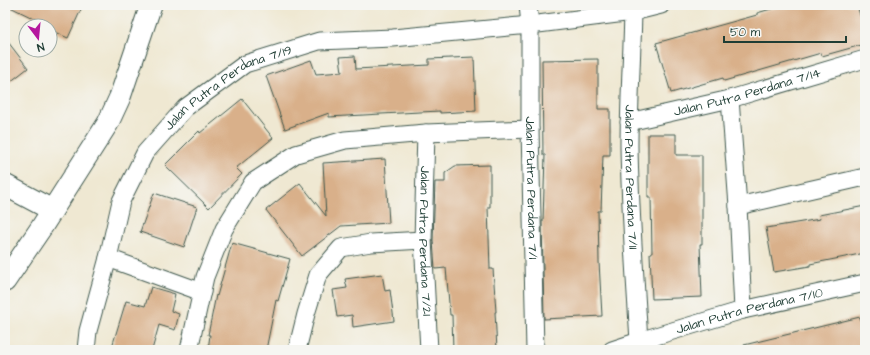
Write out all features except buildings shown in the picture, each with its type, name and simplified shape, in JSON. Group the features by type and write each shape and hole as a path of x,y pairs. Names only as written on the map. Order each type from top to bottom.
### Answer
{"street":[{"path":"5,281 41,228 108,123 120,97 151,5"},
{"name":"Jalan Putra Perdana 7/1","path":"528,5 530,25 530,129 535,350"},
{"name":"Jalan Putra Perdana 7/19","path":"86,350 88,331 108,258 121,201 145,153 185,108 245,64 319,41 393,38 530,25 633,12 661,5"},
{"name":"Jalan Putra Perdana 7/11","path":"633,12 629,122 639,341"},
{"name":"Jalan Putra Perdana 7/14","path":"629,122 730,99 865,58"},
{"path":"730,99 738,206 743,310"},
{"path":"189,350 204,277 224,229 253,182 296,154 345,140 426,133 530,129"},
{"name":"Jalan Putra Perdana 7/21","path":"426,133 423,240 429,350"},
{"path":"738,206 865,177"},
{"path":"5,185 52,210"},
{"path":"297,350 318,275 341,248 371,243 423,240"},
{"path":"108,258 202,292"},
{"name":"Jalan Putra Perdana 7/10","path":"612,350 743,310 865,283"}]}
